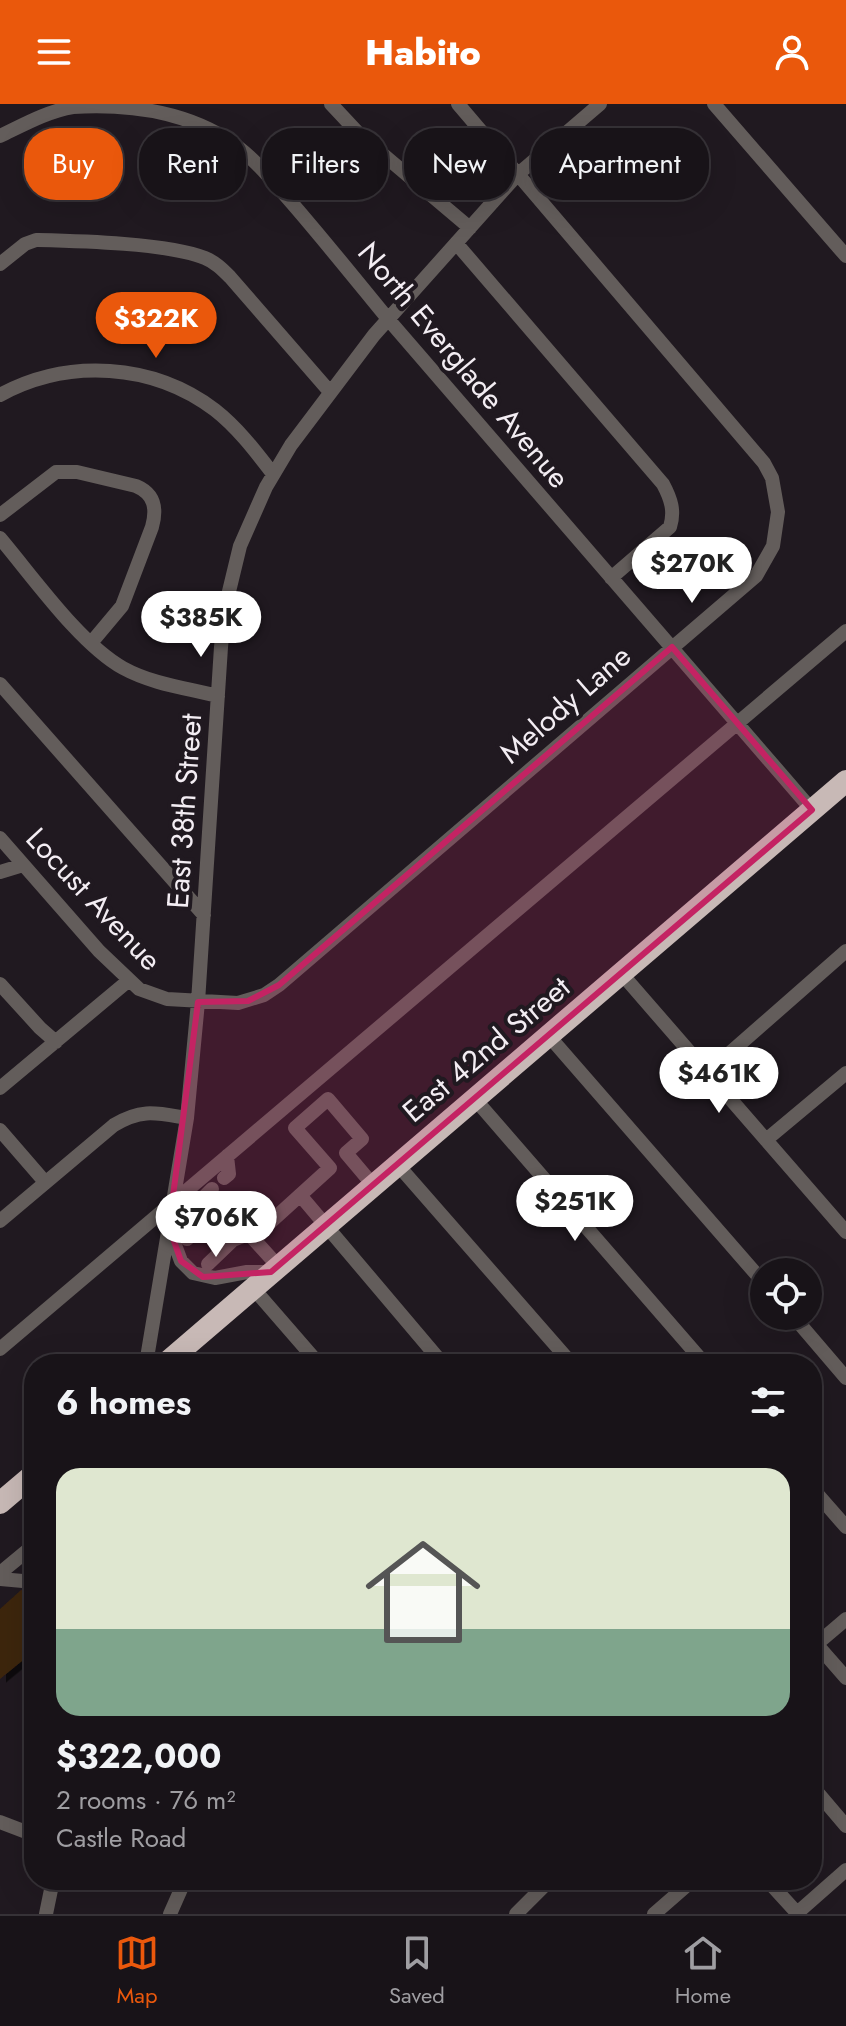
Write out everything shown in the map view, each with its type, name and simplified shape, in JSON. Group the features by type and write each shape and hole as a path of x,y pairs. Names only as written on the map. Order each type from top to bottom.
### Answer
{"highway":[{"name":"East 42nd Street","path":"177,1354 846,781"},
{"path":"0,1503 24,1486"}],"street":[{"path":"331,104 360,135 470,228"},
{"name":"Melody Lane","path":"198,1002 248,1001 279,985 672,647 744,589 766,562 777,529 778,504 772,478 754,449 458,104"},
{"path":"714,104 846,256"},
{"name":"North Everglade Avenue","path":"0,136 33,120 73,107 114,105 162,110 226,138 263,169 388,319 812,810"},
{"name":"East 38th Street","path":"148,1354 187,1118 225,608 240,546 273,474 291,445 388,319 517,175 597,105"},
{"path":"0,264 25,244 36,240 141,247 204,258 230,277 330,392"},
{"path":"456,243 663,484 669,496 673,507 670,527 611,578"},
{"path":"0,395 35,379 81,371 109,370 149,377 195,397 216,411 273,474"},
{"path":"0,515 49,475 62,471 136,486 153,500 156,515 122,606 91,643"},
{"path":"0,538 91,643 123,668 146,679 218,696"},
{"path":"0,1349 171,1214 193,1184 846,631"},
{"path":"0,684 204,915"},
{"name":"Locust Avenue","path":"0,838 128,981 149,995 198,1002"},
{"path":"0,872 23,865"},
{"path":"707,1073 846,951"},
{"path":"621,973 846,1232"},
{"path":"0,1088 128,981"},
{"path":"0,984 56,1042"},
{"path":"548,1035 750,1267"},
{"path":"766,1140 846,1073"},
{"path":"474,1098 696,1354"},
{"path":"208,1264 233,1240 265,1227 362,1139 328,1099 295,1128"},
{"path":"279,1111 330,1168"},
{"path":"0,1221 114,1125 129,1116 153,1112 187,1118"},
{"path":"0,1130 45,1182"},
{"path":"346,1153 373,1185"},
{"path":"227,1156 229,1174 201,1200 206,1216 233,1240"},
{"path":"397,1164 563,1354"},
{"path":"193,1184 218,1184"},
{"path":"300,1195 435,1354"},
{"path":"171,1214 206,1216"},
{"path":"171,1214 181,1261 193,1273 215,1278 275,1269"},
{"path":"187,1239 206,1216"},
{"path":"249,1234 275,1269"},
{"path":"253,1288 305,1354"},
{"path":"805,1330 846,1378"},
{"path":"822,1499 846,1527"},
{"path":"0,1576 24,1554"},
{"path":"0,1576 24,1580"},
{"path":"822,1638 846,1619"},
{"path":"822,1652 846,1678"},
{"path":"822,1798 846,1826"},
{"path":"0,1822 24,1831"},
{"path":"776,1890 797,1914 846,1870"},
{"path":"46,1914 51,1890"},
{"path":"170,1914 181,1890"},
{"path":"516,1914 540,1890"},
{"path":"654,1914 682,1890"}],"highlighted area":[{"path":"672,647 812,810 271,1272 203,1277 181,1261 169,1227 198,1002 248,1001 279,985"}],"building":[{"path":"24,1590 24,1664 22,1661 0,1679 0,1609"}]}
